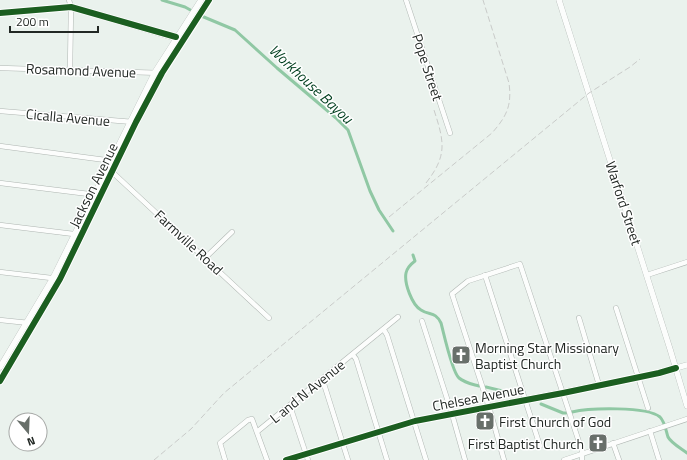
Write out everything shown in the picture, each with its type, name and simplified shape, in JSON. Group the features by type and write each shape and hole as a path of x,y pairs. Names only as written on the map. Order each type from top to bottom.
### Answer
{"main road":[{"name":"Jackson Avenue","path":"110,170 111,160 155,72 179,39 196,19 201,0"},
{"name":"Jackson Avenue","path":"0,381 60,279 82,235 110,170 117,163 136,122 190,17 209,0"},
{"name":"Warford Street","path":"559,0 647,275 687,406"},
{"path":"0,13 71,7 179,39"},
{"name":"Jackson Avenue","path":"0,367 53,278 98,195"},
{"name":"Chelsea Avenue","path":"286,460 307,457 343,443 415,421 563,393 687,365"}],"street":[{"path":"69,0 71,7 70,70"},
{"name":"Pope Street","path":"406,0 450,133"},
{"name":"Rosamond Avenue","path":"0,68 162,73"},
{"name":"Cicalla Avenue","path":"0,111 136,122"},
{"path":"0,146 111,160 117,163"},
{"name":"Farmville Road","path":"110,170 269,318"},
{"path":"0,183 98,195"},
{"path":"0,225 82,235"},
{"path":"206,258 232,232"},
{"path":"647,275 687,262"},
{"path":"504,460 489,407 452,294 468,281 520,264 582,451 582,460"},
{"path":"0,272 60,279"},
{"path":"485,275 540,446"},
{"path":"616,308 648,408"},
{"name":"L and N Avenue","path":"225,460 220,443 248,420 252,419 258,431 384,330 398,317"},
{"path":"579,318 599,385"},
{"path":"0,320 33,323"},
{"path":"422,321 465,460"},
{"path":"384,330 387,335 415,421 426,460"},
{"path":"353,355 356,359 387,460"},
{"path":"0,367 8,367"},
{"path":"321,380 324,384 348,460"},
{"path":"290,406 307,457"},
{"path":"564,460 687,419"},
{"path":"258,431 267,460"},
{"path":"650,432 659,460"},
{"path":"614,443 619,460"}],"waterway":[{"name":"Workhouse Bayou","path":"162,0 185,7 194,12"},
{"name":"Workhouse Bayou","path":"199,15 235,30 348,130 370,191 379,210 393,231"},
{"name":"Workhouse Bayou","path":"413,255 415,261 407,269 406,273 407,288 412,299 421,310 434,315 439,319 451,361 459,378 479,386"},
{"name":"Workhouse Bayou","path":"486,387 515,394"},
{"name":"Workhouse Bayou","path":"541,404 566,413"},
{"name":"Workhouse Bayou","path":"572,412 618,409 653,413 662,419 669,439 687,453"}],"railway":[{"path":"389,217 492,133 505,116 510,98 509,83 483,0"},
{"path":"154,460 191,429 224,393 589,93 640,59"},
{"path":"426,183 438,164 442,148 442,139 434,110"}],"cycle path":[{"path":"0,381 60,279 136,122 162,73 209,0"},
{"path":"0,13 71,7 176,37"},
{"path":"286,460 415,421 563,393 659,373 676,368"}],"place":[{"name":"Morning Star Missionary Baptist Church","path":"461,355"},
{"name":"First Church of God","path":"485,421"},
{"name":"First Baptist Church","path":"598,443"}]}
